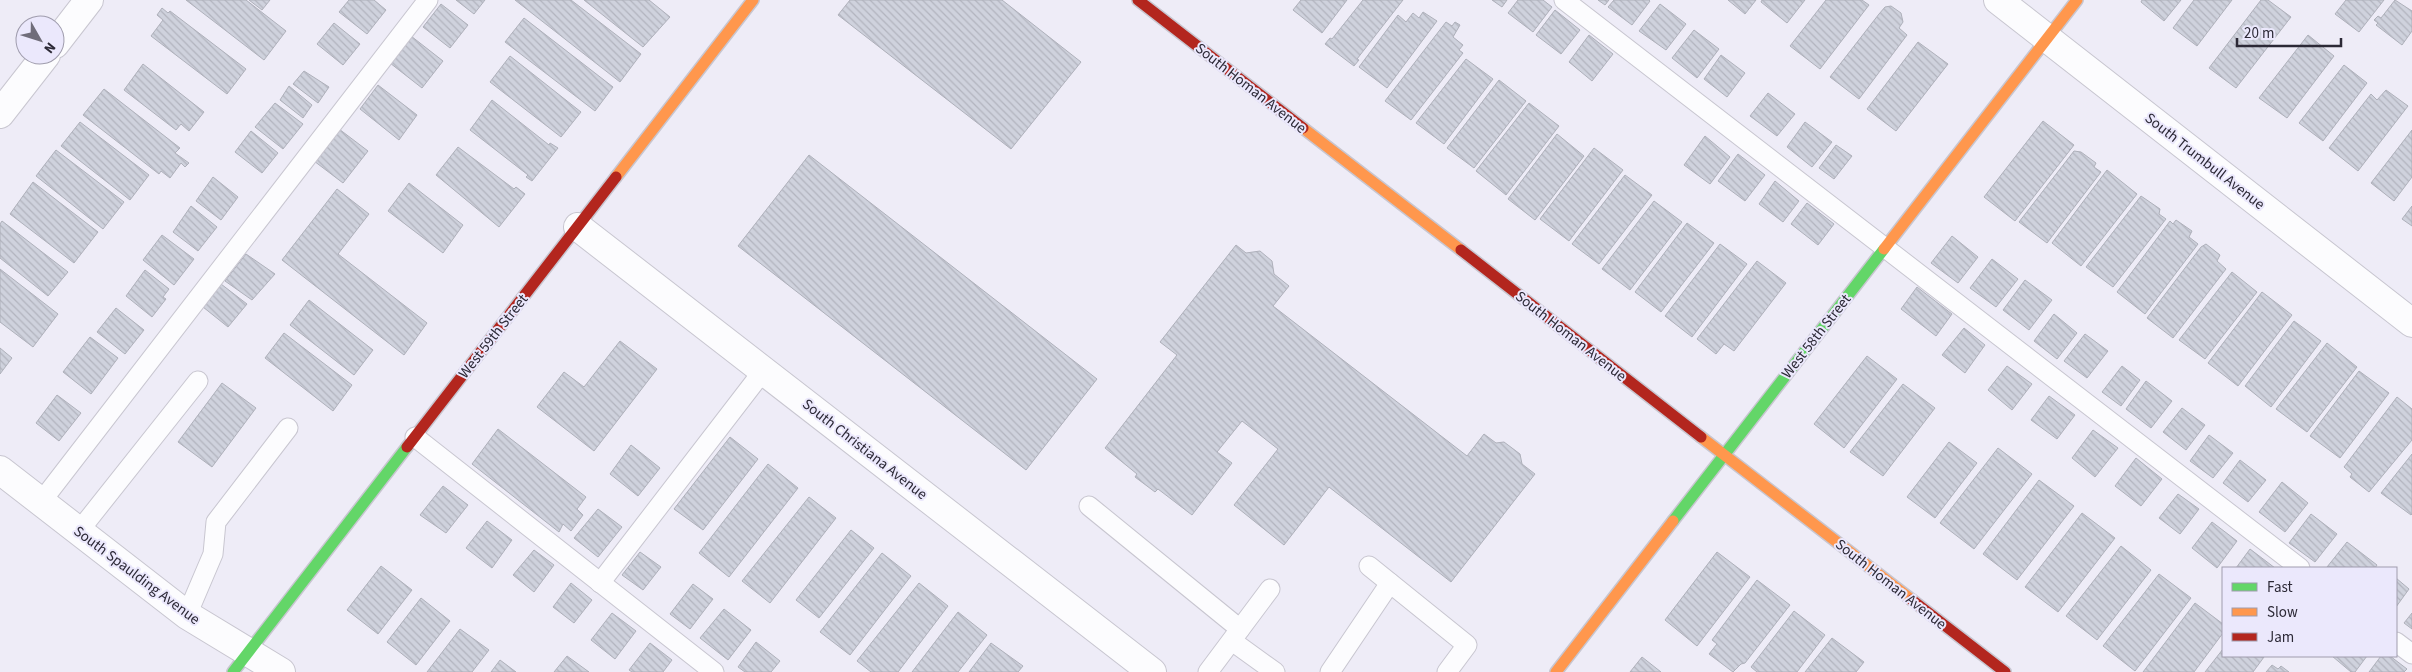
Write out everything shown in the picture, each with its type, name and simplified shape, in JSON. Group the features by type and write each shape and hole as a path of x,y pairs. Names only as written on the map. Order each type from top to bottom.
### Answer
{"street":[{"path":"65,31 89,0"},
{"name":"West 59th Street","path":"240,662 753,0"},
{"name":"South Homan Avenue","path":"1138,0 2005,672"},
{"name":"South Trumbull Avenue","path":"1998,0 2412,323"},
{"name":"West 58th Street","path":"1565,669 1724,454 2077,0"},
{"path":"0,114 38,65"},
{"name":"South Christiana Avenue","path":"578,227 1152,672"},
{"name":"South Spaulding Avenue","path":"0,470 187,615 240,662 281,672"}],"lane":[{"path":"41,502 428,0"},
{"path":"1564,0 2299,567"},
{"path":"600,583 763,370"},
{"path":"79,531 198,381"},
{"path":"187,615 213,554 216,522 288,428"},
{"path":"415,437 714,672"},
{"path":"1089,506 1236,635 1275,672"},
{"path":"1369,566 1467,645 1447,672"},
{"path":"1330,672 1390,583"},
{"path":"1208,672 1270,589"},
{"path":"2397,643 2412,654"}],"building":[{"path":"186,0 246,0 286,31 264,60"},
{"path":"249,0 270,0 262,10"},
{"path":"349,0 374,0 386,10 367,34 339,12"},
{"path":"456,0 485,0 474,14"},
{"path":"515,0 571,0 641,54 620,82"},
{"path":"584,0 649,0 670,17 643,47"},
{"path":"850,0 1002,0 1081,62 1011,149 838,15"},
{"path":"1301,0 1347,0 1322,33 1293,10"},
{"path":"1363,0 1403,0 1357,59 1359,60 1354,66 1325,44 1330,38 1332,39"},
{"path":"1492,0 1507,0 1502,7"},
{"path":"1518,0 1543,0 1552,7 1533,32 1508,13"},
{"path":"1598,0 1609,0 1605,5"},
{"path":"1614,0 1650,1 1632,25 1608,7"},
{"path":"1728,0 1756,0 1745,14"},
{"path":"1762,0 1805,0 1787,23 1761,2"},
{"path":"1826,0 1862,0 1869,5 1820,69 1790,46"},
{"path":"2142,0 2181,0 2164,21 2141,2"},
{"path":"2194,0 2232,0 2197,46 2173,28"},
{"path":"2261,0 2268,0 2291,17 2236,88 2209,68"},
{"path":"2346,0 2384,0 2359,32 2335,14"},
{"path":"2395,0 2412,11 2412,31 2402,45 2376,25 2378,23 2374,20 2378,16 2381,18"},
{"path":"441,4 468,25 450,48 423,27"},
{"path":"1660,4 1686,24 1666,50 1639,31"},
{"path":"1891,6 1901,13 1903,22 1899,28 1907,35 1859,99 1830,77 1885,7"},
{"path":"162,8 168,13 170,11 246,69 227,94 151,36 163,20 157,15"},
{"path":"1555,10 1580,30 1561,54 1536,35"},
{"path":"1423,12 1437,21 1387,88 1359,67 1398,15 1406,22 1413,13 1419,18"},
{"path":"524,18 613,87 595,111 505,42"},
{"path":"1446,22 1452,26 1455,22 1460,25 1453,37 1463,45 1459,50 1463,53 1411,120 1385,101"},
{"path":"334,23 360,44 343,65 317,44"},
{"path":"1694,30 1719,49 1697,78 1672,58"},
{"path":"1589,35 1613,54 1592,81 1569,62"},
{"path":"2308,35 2334,56 2287,118 2259,98"},
{"path":"411,36 443,61 422,88 390,63"},
{"path":"1918,42 1948,64 1896,131 1867,109"},
{"path":"1721,55 1745,73 1727,97 1704,79"},
{"path":"510,56 581,112 561,137 490,82"},
{"path":"1466,59 1493,79 1444,144 1416,123"},
{"path":"143,64 204,112 189,131 181,124 176,130 124,90"},
{"path":"2344,65 2367,83 2323,141 2299,123"},
{"path":"304,71 329,87 318,103 293,84"},
{"path":"1499,80 1526,101 1474,168 1447,148"},
{"path":"378,85 417,115 399,140 360,109"},
{"path":"289,86 312,105 303,118 280,100"},
{"path":"104,89 180,148 175,153 189,163 185,167 181,163 170,178 161,171 159,174 83,115"},
{"path":"2386,90 2408,106 2358,171 2329,148 2371,94 2377,100"},
{"path":"1768,93 1795,114 1777,136 1750,116"},
{"path":"492,100 549,145 550,143 558,148 532,181 526,177 528,175 470,130"},
{"path":"275,103 303,124 283,149 255,127"},
{"path":"1529,103 1559,126 1506,195 1476,171"},
{"path":"2043,121 2074,145 2015,221 1984,197"},
{"path":"80,122 149,175 130,200 61,146"},
{"path":"1805,122 1832,142 1812,167 1787,147"},
{"path":"339,129 368,151 343,183 314,161"},
{"path":"2412,130 2412,177 2394,201 2371,183"},
{"path":"251,131 278,153 262,173 235,152"},
{"path":"1557,134 1584,156 1535,220 1508,199"},
{"path":"1705,136 1730,157 1710,184 1684,165"},
{"path":"1836,145 1852,156 1834,179 1819,168"},
{"path":"458,147 514,189 516,187 525,194 499,227 436,175"},
{"path":"1594,148 1623,170 1569,241 1540,219"},
{"path":"56,150 124,202 103,229 36,176"},
{"path":"2074,151 2081,152 2096,163 2094,167 2101,172 2047,243 2019,222"},
{"path":"1738,154 1765,175 1745,201 1718,181"},
{"path":"809,155 1097,379 1026,470 738,246"},
{"path":"2107,170 2137,194 2081,266 2052,243"},
{"path":"1625,175 1652,195 1599,264 1572,244"},
{"path":"213,177 238,197 221,220 196,201"},
{"path":"1775,181 1799,201 1783,222 1759,204"},
{"path":"33,182 98,232 74,263 10,214"},
{"path":"409,183 463,225 443,253 388,211"},
{"path":"337,189 369,214 338,254 427,323 404,355 282,260"},
{"path":"2141,196 2160,209 2159,214 2166,219 2113,287 2086,267"},
{"path":"1654,201 1682,222 1630,290 1602,269"},
{"path":"1807,203 1834,224 1818,245 1791,224"},
{"path":"191,206 217,227 198,251 173,232"},
{"path":"2412,206 2412,226 2402,219"},
{"path":"2176,220 2192,231 2189,237 2198,244 2145,314 2117,292 2170,221 2173,224"},
{"path":"2,221 68,272 48,296 0,258 0,224"},
{"path":"1687,223 1714,243 1661,312 1635,292"},
{"path":"162,235 194,259 174,285 143,260"},
{"path":"1952,236 1978,257 1958,283 1931,263"},
{"path":"1720,244 1747,264 1692,337 1665,316"},
{"path":"2206,244 2220,255 2217,261 2226,269 2173,338 2147,318 2201,247"},
{"path":"1236,245 1246,253 1260,251 1272,261 1274,274 1289,286 1273,306 1467,456 1484,434 1496,443 1504,442 1520,454 1522,464 1535,474 1451,582 1329,487 1284,545 1234,505 1278,449 1242,421 1217,452 1232,463 1192,515 1158,489 1155,492 1135,477 1137,474 1105,448 1177,355 1160,342"},
{"path":"246,254 275,274 252,300 225,281"},
{"path":"1992,259 2018,279 1996,307 1970,288"},
{"path":"1757,261 1786,283 1734,351 1724,344 1716,354 1697,339"},
{"path":"0,269 58,314 33,347 0,322"},
{"path":"145,270 169,289 163,297 166,299 152,317 126,296"},
{"path":"2232,272 2257,292 2205,359 2179,340"},
{"path":"2025,280 2052,300 2029,330 2003,310"},
{"path":"221,284 247,304 228,327 203,307"},
{"path":"1917,287 1952,314 1936,336 1901,309"},
{"path":"2262,292 2292,315 2238,386 2208,363"},
{"path":"309,300 373,350 354,375 290,325"},
{"path":"116,308 144,330 125,354 97,332"},
{"path":"2054,314 2077,333 2057,359 2034,341"},
{"path":"2294,321 2321,341 2271,407 2245,386"},
{"path":"1964,328 1985,345 1965,373 1942,355"},
{"path":"284,333 352,385 333,411 265,358"},
{"path":"2085,334 2108,351 2087,378 2064,361"},
{"path":"90,337 118,358 91,394 63,372"},
{"path":"620,341 657,369 594,451 537,407 564,372 584,387"},
{"path":"2327,343 2357,367 2307,432 2276,409"},
{"path":"0,348 12,358 0,374"},
{"path":"1867,356 1897,379 1844,448 1814,424"},
{"path":"2007,366 2032,384 2012,410 1988,390"},
{"path":"2122,366 2140,380 2121,406 2102,392"},
{"path":"2359,371 2389,393 2340,458 2310,436"},
{"path":"2146,381 2172,401 2151,428 2126,409"},
{"path":"222,383 256,408 212,467 178,442"},
{"path":"1903,384 1935,408 1883,476 1850,452"},
{"path":"57,395 81,413 59,441 36,423"},
{"path":"2049,396 2075,415 2057,439 2031,420"},
{"path":"2397,397 2412,409 2412,440 2369,492 2350,477 2352,474 2344,467"},
{"path":"2182,408 2205,425 2186,450 2163,432"},
{"path":"498,429 586,497 577,509 583,515 571,531 563,524 559,532 472,464"},
{"path":"2093,430 2118,448 2095,477 2072,458"},
{"path":"2209,435 2233,453 2213,478 2190,461"},
{"path":"730,437 758,459 703,530 674,509"},
{"path":"1949,442 1977,463 1935,518 1907,497"},
{"path":"631,445 660,468 638,496 610,474"},
{"path":"1998,448 2032,474 1974,549 1940,523"},
{"path":"2412,454 2412,514 2411,515 2381,493"},
{"path":"2136,458 2162,479 2141,506 2115,486"},
{"path":"2240,460 2266,480 2248,502 2223,483"},
{"path":"768,464 798,488 729,577 699,553"},
{"path":"2039,480 2074,506 2017,580 1983,554"},
{"path":"2282,482 2308,503 2285,532 2259,512"},
{"path":"443,486 468,505 446,533 420,515"},
{"path":"2178,494 2199,509 2180,534 2159,518"},
{"path":"809,497 836,518 770,603 742,581"},
{"path":"598,509 622,527 598,557 574,538"},
{"path":"2082,513 2115,538 2058,612 2025,587"},
{"path":"2311,514 2337,534 2315,562 2289,543"},
{"path":"487,521 512,540 492,568 466,548"},
{"path":"2212,522 2237,541 2217,568 2192,548"},
{"path":"851,530 874,548 819,618 796,600"},
{"path":"2347,542 2377,565 2376,567 2327,567"},
{"path":"2121,546 2151,570 2097,640 2066,616"},
{"path":"2250,549 2274,567 2237,567"},
{"path":"534,550 554,565 534,592 513,575"},
{"path":"640,552 661,567 643,590 622,575"},
{"path":"1717,552 1750,577 1697,646 1665,620"},
{"path":"882,553 911,576 850,655 820,632"},
{"path":"381,566 412,590 378,634 347,610"},
{"path":"2159,574 2191,598 2135,671 2103,646"},
{"path":"2397,579 2409,589 2397,606"},
{"path":"1757,580 1790,605 1745,663 1741,664 1733,672 1709,654 1717,644 1712,640"},
{"path":"571,583 592,600 574,623 553,607"},
{"path":"919,583 948,606 898,672 871,672 857,661"},
{"path":"693,584 713,599 690,629 670,614"},
{"path":"421,598 450,621 416,665 387,642"},
{"path":"2195,603 2222,623 2222,634 2194,672 2143,672"},
{"path":"724,609 751,630 728,660 700,638"},
{"path":"1794,611 1825,635 1797,672 1757,672 1751,667"},
{"path":"958,612 987,635 958,672 912,672"},
{"path":"612,613 636,631 615,659 591,640"},
{"path":"2412,613 2412,629 2404,623"},
{"path":"460,629 489,650 472,672 427,672"},
{"path":"1832,638 1864,662 1856,672 1805,672"},
{"path":"756,642 780,661 771,672 745,672 738,667"},
{"path":"650,643 672,660 663,672 632,672 629,670"},
{"path":"991,643 1023,666 1018,672 969,672"},
{"path":"2222,650 2222,657 2264,657 2253,672 2205,672"},
{"path":"567,656 589,672 554,672"},
{"path":"1642,657 1661,672 1630,672"},
{"path":"2333,657 2366,657 2355,672 2351,672"},
{"path":"2380,657 2391,657 2407,669 2404,672 2369,672"},
{"path":"500,660 516,672 491,672"},
{"path":"2272,665 2278,669 2281,666 2289,672 2266,672"}],"traffic: fast":[{"path":"1673,521 1884,249"},
{"path":"233,672 407,447"}],"traffic: slow":[{"path":"616,177 753,0"},
{"path":"1884,249 2077,0"},
{"path":"1303,128 1461,250"},
{"path":"1701,437 1912,600"},
{"path":"1556,672 1673,521"}],"traffic: jam":[{"path":"1138,0 1303,128"},
{"path":"407,447 616,177"},
{"path":"1461,250 1701,437"},
{"path":"1912,600 2005,672"}]}
